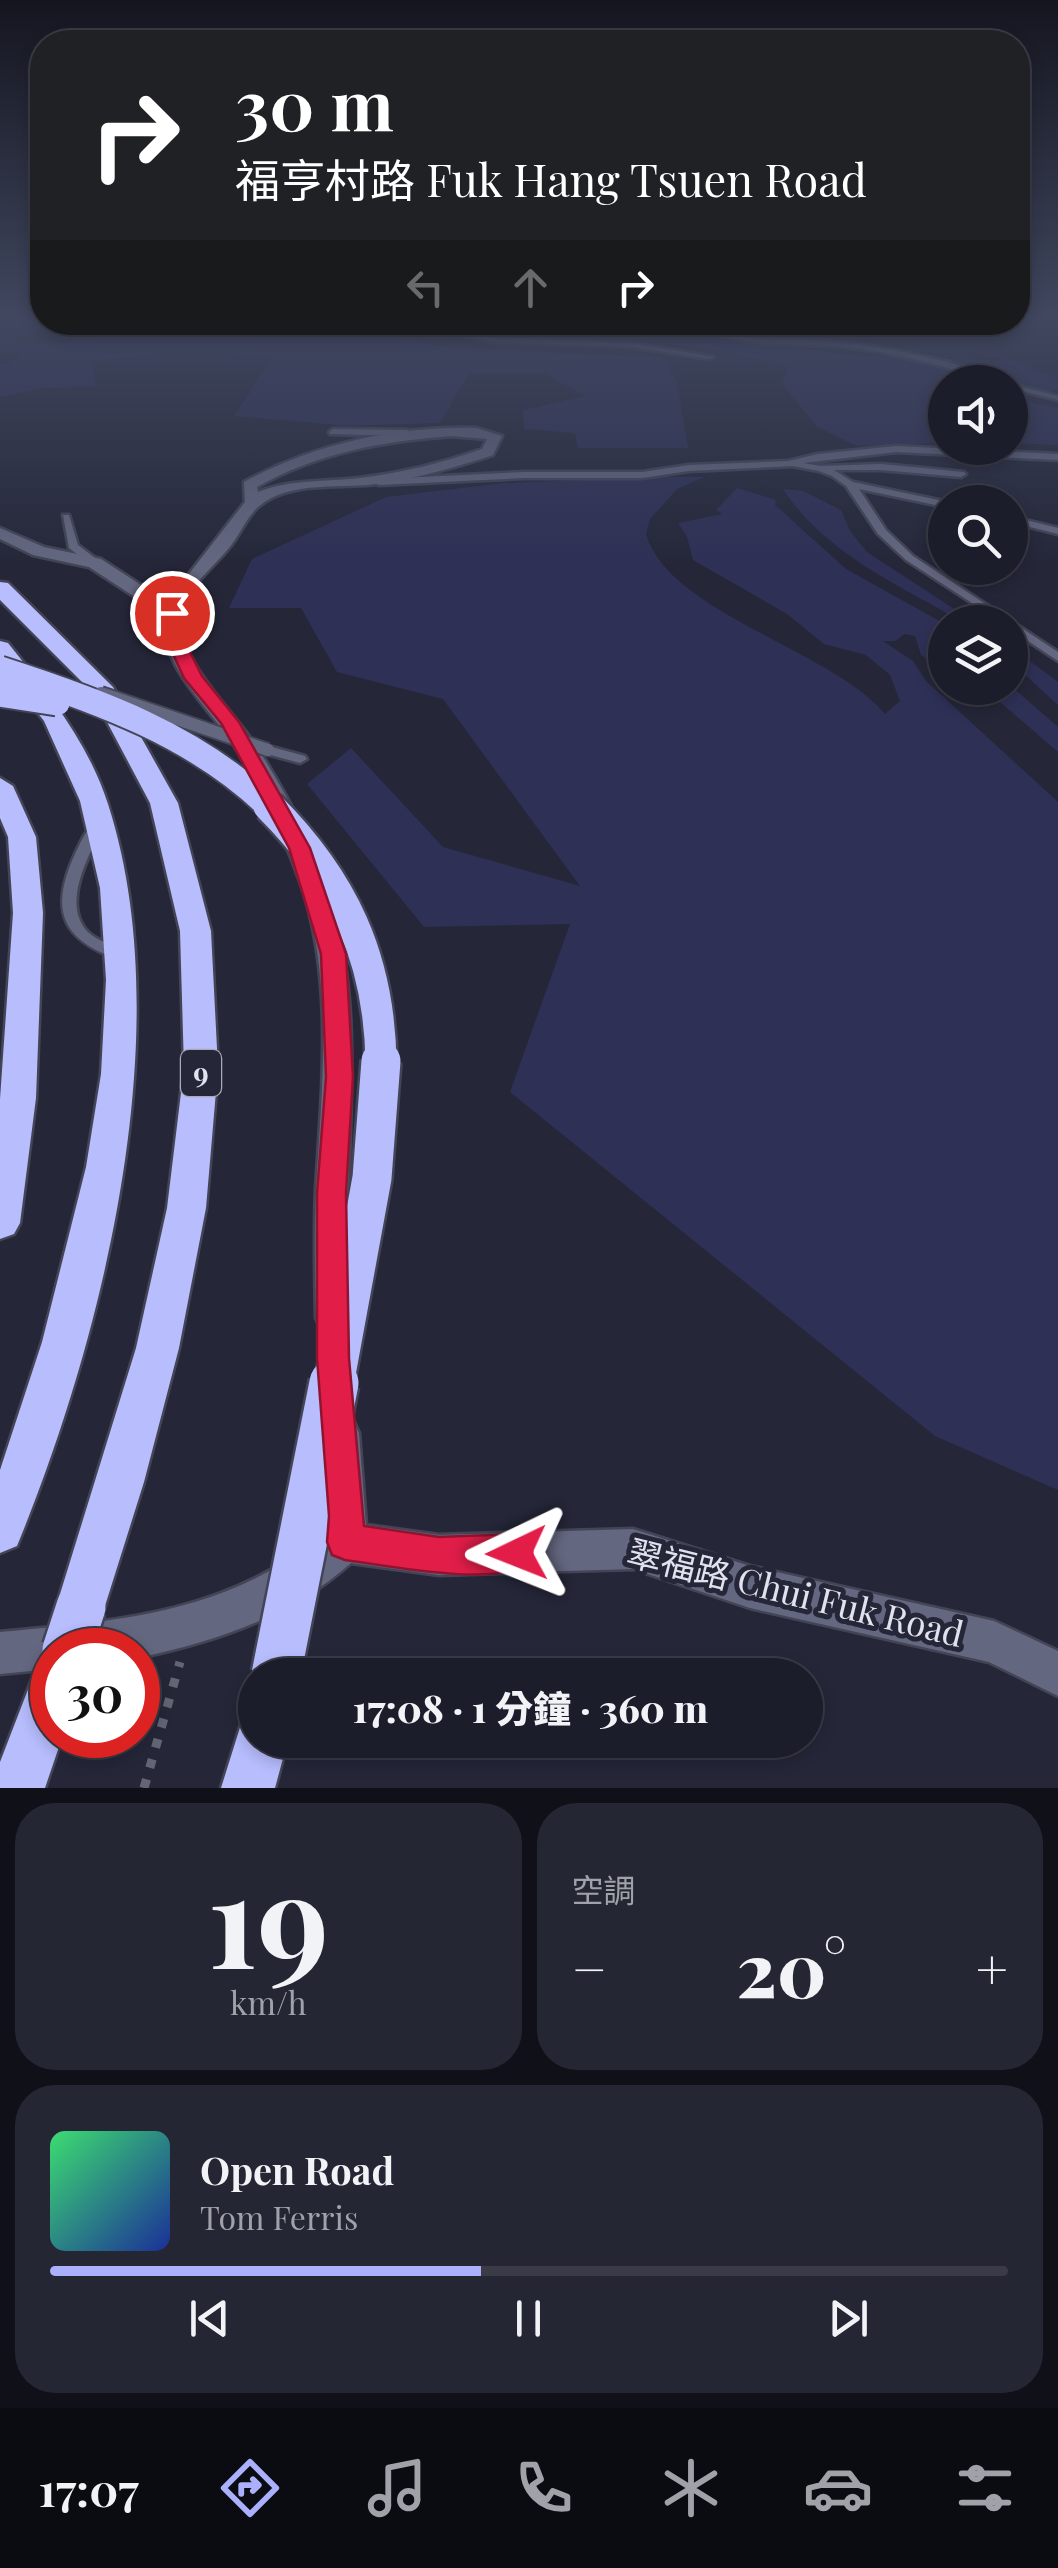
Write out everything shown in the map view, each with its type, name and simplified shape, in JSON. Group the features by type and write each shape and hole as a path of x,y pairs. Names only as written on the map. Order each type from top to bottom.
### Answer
{"highway":[{"name":"9","path":"0,588 77,656 112,699 140,744 174,827 196,940 202,1065 184,1222 135,1435 74,1628"},
{"path":"0,648 51,708 83,771 100,820 117,904 120,954 118,1080 94,1222 56,1368 0,1529"},
{"path":"0,669 72,690 133,719 228,769 272,804 326,866 356,925 371,975 381,1039 368,1200 304,1553 280,1658"},
{"path":"0,694 133,719"},
{"path":"0,786 22,837 28,913 18,1098 0,1223"},
{"path":"18,1788 30,1754"},
{"path":"248,1788 256,1758"}],"street":[{"path":"0,1653 71,1646 190,1626 256,1602 315,1572 345,1542 347,1516 333,1358 332,1193 339,1077 334,954 300,848 230,722 194,678 172,632 172,613 180,590 222,546 253,503 275,492 364,482 488,452 495,436 407,433 385,442 295,461 249,485 253,503"},
{"path":"0,533 38,551 95,563 172,613"},
{"name":"翠福路 Chui Fuk Road","path":"345,1542 439,1555 633,1549 750,1588 994,1642 1058,1674"}],"lane":[{"path":"333,432 407,433"},
{"path":"364,482 642,475 788,464 881,450 1058,457"},
{"path":"881,450 881,467"},
{"path":"788,464 961,474"},
{"path":"817,468 849,484 928,500"},
{"path":"849,484 882,532 926,569 981,605"},
{"path":"66,517 74,546 95,563"},
{"path":"1028,523 1058,530"},
{"path":"1028,636 1058,657"},
{"path":"0,669 81,686 300,760"}],"path":[{"path":"144,1788 190,1626"}],"shaded area":[{"path":"246,398 455,398 440,423 350,426 234,416"},
{"path":"575,398 680,398 688,448 578,448 575,433 524,429 523,410"},
{"path":"794,398 928,398 928,444 857,446 817,427"},
{"path":"1028,402 1058,408 1058,445 1028,444"},
{"path":"704,477 677,489 650,519 646,534 661,562 717,609 828,670 885,714 900,701 890,675 866,655 824,644 787,614 693,560 687,537 678,523 723,514 716,510 737,488 776,500 775,505 846,569 928,615 928,659 921,655 915,636 905,634 895,641 883,641 913,661 928,683 928,705 952,705 1058,802 1058,1490 935,1436 510,1092 570,924 424,927 307,784 351,748 443,847 580,886 443,699 337,672 301,608 229,608 252,559 386,497 505,483"},
{"path":"783,489 803,491 841,510 850,531 867,552 948,605 932,605 864,566 800,512"},
{"path":"1028,660 1058,682 1058,705 1028,678"},
{"path":"1028,701 1058,727 1058,752 1004,705 1028,705"}],"route":[{"path":"172,613 172,632 194,678 230,722 300,848 334,954 339,1077 332,1193 333,1358 347,1516 345,1542 439,1555 517,1553"}]}
